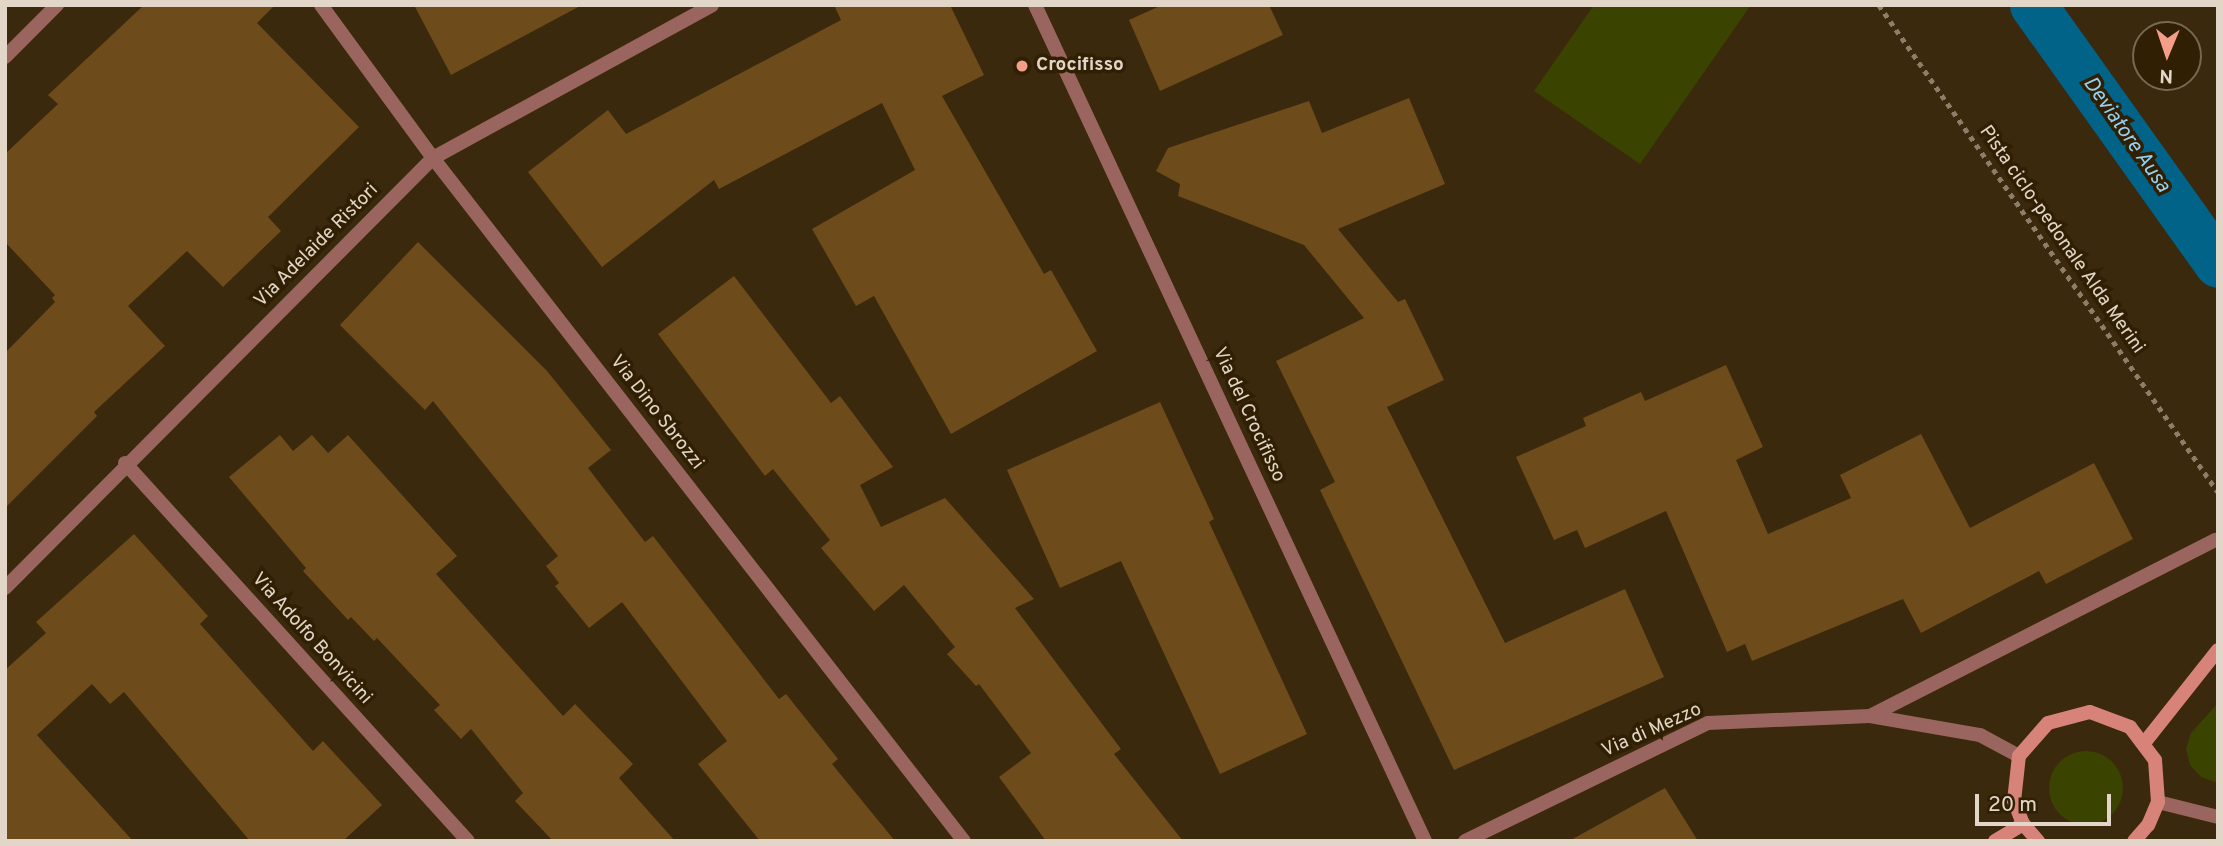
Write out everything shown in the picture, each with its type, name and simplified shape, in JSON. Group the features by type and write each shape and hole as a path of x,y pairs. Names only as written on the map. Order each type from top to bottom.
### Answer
{"street":[{"path":"5,57 57,5"},
{"name":"Via Dino Sbrozzi","path":"321,5 433,158 964,841"},
{"name":"Via Adelaide Ristori","path":"5,588 125,463 433,158 712,5"},
{"name":"Via del Crocifisso","path":"1035,5 1426,841"},
{"name":"Via Adolfo Bonvicini","path":"125,463 468,841"},
{"name":"Via di Mezzo","path":"1870,716 2216,540"},
{"path":"2145,742 2218,650"},
{"path":"2038,841 2023,824 2014,801 2019,756 2031,737 2068,715 2111,717 2145,742 2155,760 2158,802 2148,825 2134,841"},
{"name":"Via di Mezzo","path":"1465,841 1708,723 1870,716 1980,735 2019,756"},
{"path":"2158,802 2218,817"},
{"path":"1995,841 2023,824"}],"path":[{"name":"Pista ciclo-pedonale Alda Merini","path":"1880,5 2218,492"}],"green space":[{"path":"1594,5 1751,5 1640,164 1534,91"},
{"path":"2218,703 2218,783 2201,777 2190,765 2186,749 2191,733"},
{"path":"2086,751 2100,754 2112,762 2120,774 2123,788 2120,802 2112,814 2100,822 2086,825 2072,822 2060,814 2052,802 2049,788 2052,774 2060,762 2072,754"}],"building":[{"path":"144,5 275,5 257,23 359,127 268,217 281,231 223,287 187,251 128,306 165,346 94,412 97,416 5,508 5,353 55,302 52,298 55,295 5,242 5,154 58,104 48,95"},
{"path":"414,5 582,5 451,75"},
{"path":"834,5 950,5 984,75 942,96 1044,274 1051,270 1097,351 951,434 874,296 856,306 812,229 915,170 882,103 719,189 714,180 602,267 528,172 608,110 626,134 841,20"},
{"path":"1162,5 1269,5 1283,35 1160,91 1129,20"},
{"path":"1409,98 1445,184 1338,229 1398,302 1405,299 1444,380 1387,407 1505,643 1625,589 1664,677 1454,770 1320,490 1335,482 1276,361 1364,318 1304,245 1178,196 1180,184 1156,171 1168,148 1309,101 1322,133"},
{"path":"418,242 547,371 611,450 588,468 645,542 653,536 779,699 786,694 838,759 832,764 895,841 760,841 698,764 727,741 622,602 589,628 555,586 559,583 546,566 558,556 433,401 425,410 340,325"},
{"path":"734,276 831,403 840,396 893,467 860,485 881,527 945,498 1034,599 1015,608 1121,749 1114,754 1183,841 1046,841 999,777 1031,753 979,684 976,686 947,654 955,647 904,585 874,611 821,548 830,540 773,469 765,476 658,334"},
{"path":"1726,365 1763,447 1736,460 1768,534 1851,498 1840,475 1921,434 1970,528 2094,463 2133,539 2046,584 2039,571 1921,633 1903,599 1752,661 1745,644 1727,652 1666,511 1585,548 1577,530 1554,540 1516,457 1586,426 1583,418 1641,392 1645,401"},
{"path":"1160,402 1214,519 1209,522 1307,734 1220,774 1121,561 1060,588 1007,470"},
{"path":"280,435 293,451 312,435 328,453 348,435 457,556 436,574 563,716 575,704 633,764 619,778 675,841 553,841 515,801 523,793 471,729 461,739 434,710 440,705 377,638 374,641 351,617 348,620 303,571 306,568 229,477"},
{"path":"134,534 208,616 200,624 313,751 323,741 382,805 343,841 250,841 124,692 110,704 92,684 37,735 133,841 5,841 5,670 46,633 36,622"},
{"path":"1665,788 1698,841 1569,841"}],"waterway":[{"name":"Deviatore Ausa","path":"2033,5 2218,264"}],"place":[{"name":"Crocifisso","path":"1022,66"}]}
